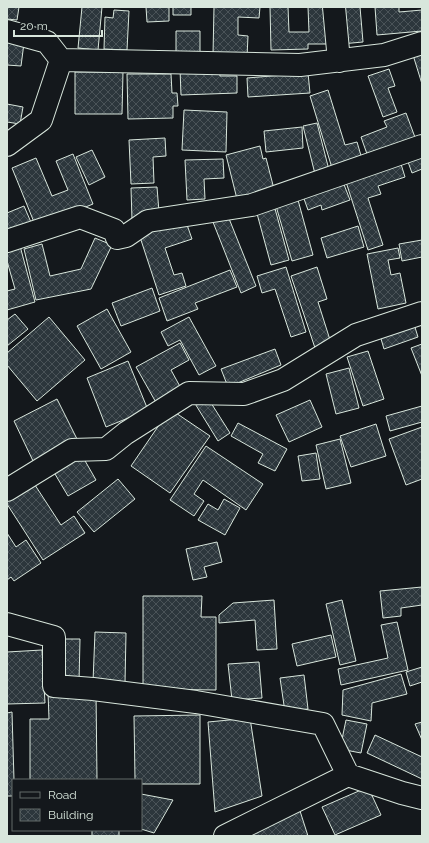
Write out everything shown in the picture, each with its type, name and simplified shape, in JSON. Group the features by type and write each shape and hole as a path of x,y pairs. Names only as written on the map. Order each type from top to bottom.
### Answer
{"street":[{"path":"334,7 340,61"},
{"path":"7,31 47,42 61,60"},
{"path":"61,60 300,65 384,55 422,43"},
{"path":"7,145 41,120 61,60"},
{"path":"7,241 80,217 114,230 117,238 126,236 148,221 252,205 422,146"},
{"path":"7,490 72,450 106,449 126,433 189,393 244,394 283,380 356,335 422,313"},
{"path":"7,624 54,637 54,686 93,689 196,702 323,724 348,776"},
{"path":"225,836 348,776 402,794 422,798"}],"building":[{"path":"7,7 19,7 17,20 7,19"},
{"path":"82,7 102,7 98,50 78,48"},
{"path":"146,7 169,7 169,21 147,22"},
{"path":"173,7 191,7 191,15 173,15"},
{"path":"214,7 260,7 259,18 238,17 238,35 248,36 247,57 213,55"},
{"path":"270,7 288,7 289,32 309,32 308,7 327,7 327,44 308,44 308,49 271,50"},
{"path":"338,7 360,7 363,42 341,44"},
{"path":"375,7 399,7 399,12 422,10 422,31 377,35"},
{"path":"114,10 129,11 127,50 104,49 105,17 113,18"},
{"path":"176,31 200,31 200,52 176,52"},
{"path":"7,41 24,43 21,66 7,65"},
{"path":"422,52 422,84 413,55"},
{"path":"219,68 220,76 237,76 237,93 181,95 180,69"},
{"path":"389,69 395,86 388,88 397,112 383,117 368,76"},
{"path":"75,72 123,72 122,114 75,114"},
{"path":"308,73 310,93 248,97 247,78"},
{"path":"127,74 171,74 172,93 177,93 178,106 173,106 173,118 128,119"},
{"path":"328,90 345,145 357,142 362,159 332,168 310,96"},
{"path":"7,104 23,107 20,124 7,122"},
{"path":"184,110 227,112 226,152 182,150"},
{"path":"406,113 416,140 367,154 361,137 387,127 384,121"},
{"path":"317,123 329,170 315,174 303,126"},
{"path":"302,127 303,148 266,152 264,131"},
{"path":"165,138 166,156 153,157 154,183 131,184 129,140"},
{"path":"260,146 263,159 266,158 274,189 237,199 226,155"},
{"path":"92,150 105,177 89,185 76,157"},
{"path":"73,154 93,204 36,227 12,168 36,158 52,196 68,190 56,161"},
{"path":"422,154 422,169 412,173 407,159"},
{"path":"223,159 224,178 204,179 205,199 187,200 185,160"},
{"path":"401,164 405,177 378,186 381,194 368,198 383,245 368,250 346,182"},
{"path":"343,182 350,200 322,210 321,205 308,210 303,196"},
{"path":"157,187 159,212 132,220 131,188"},
{"path":"298,200 313,255 292,261 276,206"},
{"path":"274,205 289,260 271,265 256,210"},
{"path":"24,206 33,227 7,238 7,213"},
{"path":"226,211 256,286 241,293 211,217"},
{"path":"185,219 192,239 165,248 174,275 182,273 186,286 159,295 139,234"},
{"path":"358,226 364,247 327,258 321,238"},
{"path":"95,238 112,245 91,289 36,300 24,249 42,244 50,276 81,269"},
{"path":"422,240 422,257 402,261 399,244"},
{"path":"19,242 35,302 7,310 7,291 15,289 7,261 7,246"},
{"path":"398,248 400,258 388,260 391,275 400,273 406,303 378,309 367,254"},
{"path":"286,267 306,332 291,337 275,289 262,293 257,276"},
{"path":"317,267 327,299 318,302 331,343 315,348 291,276"},
{"path":"230,270 237,287 195,303 198,309 167,321 159,298"},
{"path":"152,288 160,311 121,326 112,303"},
{"path":"107,309 131,352 101,369 77,326"},
{"path":"15,314 28,329 7,346 7,320"},
{"path":"49,317 85,360 37,401 7,365 7,353"},
{"path":"189,317 216,366 199,375 180,340 168,346 161,332"},
{"path":"413,321 418,337 384,349 379,332"},
{"path":"180,343 189,360 171,370 183,392 158,406 136,367"},
{"path":"422,344 422,376 411,348"},
{"path":"275,349 281,365 228,387 221,369"},
{"path":"368,351 384,399 363,406 347,357"},
{"path":"128,361 148,410 106,427 87,378"},
{"path":"349,368 359,408 336,414 326,374"},
{"path":"206,395 230,433 218,441 194,402"},
{"path":"57,399 78,441 34,463 14,421"},
{"path":"310,400 322,427 289,442 276,415"},
{"path":"422,406 422,422 390,431 386,416"},
{"path":"170,409 210,436 170,493 131,466"},
{"path":"238,423 287,449 275,471 258,463 263,454 231,436"},
{"path":"376,424 386,456 351,467 340,436"},
{"path":"422,427 422,479 406,485 389,439"},
{"path":"340,439 351,483 326,489 316,445"},
{"path":"206,446 263,484 246,510 203,480 194,494 204,501 194,516 170,500"},
{"path":"80,452 96,480 68,496 52,469"},
{"path":"316,453 320,479 302,481 298,456"},
{"path":"118,479 135,499 94,532 77,512"},
{"path":"33,482 61,525 74,516 85,533 43,560 7,504 7,499"},
{"path":"224,499 240,508 225,535 198,520 208,504 218,510"},
{"path":"7,533 16,547 26,540 41,563 14,581 11,577 7,580"},
{"path":"217,542 222,562 204,567 207,577 193,580 186,549"},
{"path":"422,587 422,605 401,608 401,616 383,618 380,591"},
{"path":"143,596 202,596 201,617 216,617 216,690 143,689"},
{"path":"274,600 277,649 257,650 255,620 219,623 219,615 233,603"},
{"path":"342,600 356,661 340,665 326,604"},
{"path":"397,622 408,670 341,685 338,669 388,658 381,625"},
{"path":"95,632 126,633 125,683 93,682"},
{"path":"331,635 336,657 297,666 292,644"},
{"path":"60,639 80,639 79,682 59,682"},
{"path":"42,650 45,703 7,704 7,652"},
{"path":"259,662 262,698 232,700 228,664"},
{"path":"422,667 422,682 410,686 406,672"},
{"path":"401,674 407,694 372,703 371,721 342,715 343,690"},
{"path":"304,675 308,709 285,712 280,678"},
{"path":"48,692 96,692 97,779 30,779 30,719 49,719"},
{"path":"12,712 14,779 12,779 12,796 7,796 7,713"},
{"path":"200,715 200,784 142,784 142,779 135,779 134,716"},
{"path":"250,718 262,796 215,812 208,722"},
{"path":"346,720 367,724 361,753 340,749"},
{"path":"422,722 422,740 415,724"},
{"path":"375,735 422,757 422,779 367,753"},
{"path":"368,787 381,815 335,835 322,807"},
{"path":"142,794 173,800 154,833 142,829"},
{"path":"300,811 308,836 238,836 237,832"},
{"path":"92,831 119,831 119,836 92,836"}]}
